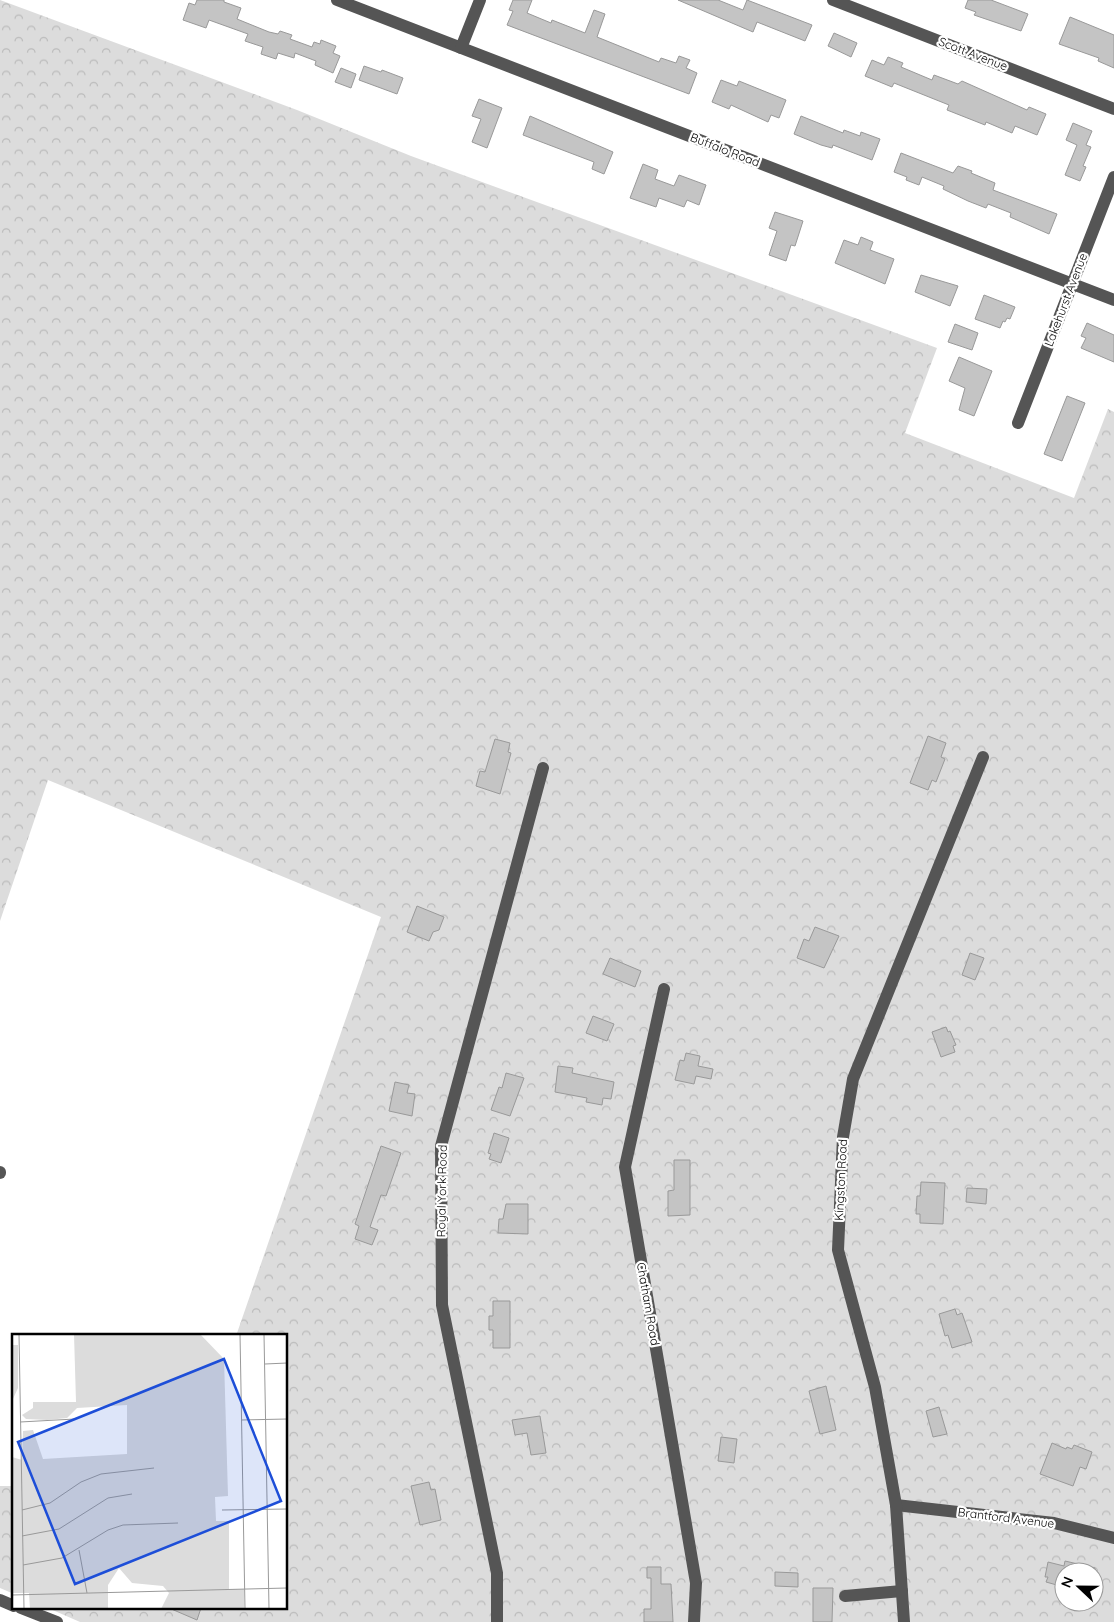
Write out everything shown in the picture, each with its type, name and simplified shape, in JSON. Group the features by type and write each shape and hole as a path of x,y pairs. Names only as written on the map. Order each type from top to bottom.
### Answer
{"street":[{"name":"Buffalo Road","path":"337,0 1114,300"},
{"path":"461,48 480,0"},
{"name":"Scott Avenue","path":"833,0 1114,108"},
{"name":"Lakehurst Avenue","path":"1018,423 1114,177"},
{"name":"Kingston Road","path":"904,1622 896,1505 875,1387 838,1250 843,1137 853,1080 983,757"},
{"name":"Royal York Road","path":"497,1622 497,1573 442,1305 441,1146 543,768"},
{"name":"Chatham Road","path":"664,989 624,1167 696,1583 694,1622"},
{"name":"Brantford Avenue","path":"896,1505 1054,1523 1114,1538"},
{"path":"845,1596 902,1591"},
{"path":"0,1600 12,1605"},
{"path":"26,1610 57,1622"}],"green space":[{"path":"0,0 297,110 411,156 937,348 905,433 1074,498 1108,409 1114,412 1114,1622 80,1622 53,1610 288,1610 288,1334 237,1334 381,917 48,780 0,921"},
{"path":"0,1486 12,1486 12,1593 0,1588"}],"building":[{"path":"197,0 224,0 224,2 241,8 237,19 269,32 278,34 280,31 292,35 290,39 312,47 314,42 320,44 321,40 336,46 333,53 340,56 333,73 315,65 316,61 295,53 294,58 278,53 276,59 261,54 263,47 245,41 248,34 209,20 206,28 183,20 189,3 195,5"},
{"path":"513,0 532,0 527,13 551,23 552,20 585,33 594,10 605,14 597,37 659,62 661,58 676,63 679,56 690,60 686,68 697,73 689,94 507,25 513,11 509,10"},
{"path":"678,0 718,0 743,10 747,0 812,25 805,41 757,22 753,32"},
{"path":"968,0 991,0 1028,14 1021,31 974,15 976,12 965,8"},
{"path":"1070,17 1114,35 1114,68 1098,61 1099,58 1059,44"},
{"path":"834,33 857,43 851,57 828,46"},
{"path":"888,57 903,63 901,67 932,80 934,75 958,84 962,81 1027,110 1029,107 1046,114 1037,135 1015,126 1012,133 986,122 985,125 947,110 949,105 894,83 892,87 865,76 872,60 884,65"},
{"path":"364,66 403,78 397,94 359,80"},
{"path":"341,68 356,74 351,88 335,82"},
{"path":"721,80 737,86 739,81 786,100 779,118 771,115 768,122 731,105 729,109 712,102"},
{"path":"479,99 502,108 487,148 472,142 481,119 472,116"},
{"path":"530,116 613,152 604,174 592,169 594,162 523,135"},
{"path":"801,116 843,133 844,130 860,136 861,132 880,139 872,160 833,145 832,148 821,145 794,134"},
{"path":"1073,123 1092,131 1086,145 1091,147 1083,166 1086,167 1080,181 1065,175 1077,145 1066,140"},
{"path":"901,153 953,173 958,166 972,171 971,173 995,183 993,190 1057,214 1049,234 1010,217 1011,213 988,204 986,208 968,201 943,189 944,186 922,177 919,185 906,180 907,177 894,172"},
{"path":"643,164 658,170 655,179 674,186 679,175 706,185 699,205 687,200 684,207 659,198 656,207 630,198"},
{"path":"775,212 803,221 795,246 791,245 786,261 769,255 777,231 769,228"},
{"path":"861,237 873,242 870,250 894,259 885,284 835,263 844,240 858,245"},
{"path":"921,275 958,286 950,306 915,292"},
{"path":"984,295 1015,307 1010,319 1007,318 1005,322 1003,321 1000,328 975,319"},
{"path":"1087,323 1114,335 1114,362 1081,348 1086,338 1081,336"},
{"path":"955,324 978,333 972,350 948,342"},
{"path":"959,357 992,371 974,416 959,410 965,388 949,381"},
{"path":"1067,396 1085,403 1062,461 1044,454"},
{"path":"928,736 946,743 941,757 945,759 936,782 932,780 928,790 910,783"},
{"path":"495,739 510,743 508,752 511,753 500,794 476,786 480,771 485,772"},
{"path":"417,906 444,917 439,930 433,932 429,941 407,932"},
{"path":"815,927 839,936 824,968 797,958 804,939 809,941"},
{"path":"970,953 984,958 975,980 962,975"},
{"path":"610,958 641,971 635,987 603,974"},
{"path":"593,1016 614,1024 607,1041 586,1033"},
{"path":"946,1027 948,1032 950,1031 956,1045 953,1046 955,1052 941,1057 932,1032"},
{"path":"686,1053 700,1056 698,1066 713,1069 711,1079 696,1076 694,1084 675,1080 680,1060 684,1061"},
{"path":"558,1066 573,1068 572,1073 614,1082 611,1099 603,1098 602,1105 586,1102 587,1098 555,1092"},
{"path":"506,1073 524,1078 510,1116 491,1110 499,1087 502,1088"},
{"path":"395,1082 409,1085 407,1093 415,1094 412,1116 389,1111"},
{"path":"494,1133 509,1138 501,1163 489,1159 491,1154 488,1153"},
{"path":"381,1146 401,1153 386,1196 381,1195 370,1227 378,1230 372,1245 355,1239 359,1226 355,1224"},
{"path":"674,1160 690,1160 690,1215 668,1216 668,1191 674,1190"},
{"path":"921,1182 945,1183 943,1224 920,1223 920,1214 916,1214 917,1196 920,1196"},
{"path":"967,1188 987,1189 986,1204 966,1202"},
{"path":"506,1204 528,1204 528,1234 498,1233 499,1219 503,1219"},
{"path":"493,1301 510,1301 510,1348 493,1348 493,1330 489,1330 489,1316 493,1316"},
{"path":"955,1309 957,1315 962,1313 972,1342 952,1348 948,1335 945,1336 939,1314"},
{"path":"826,1386 836,1430 820,1434 809,1391"},
{"path":"939,1407 947,1434 933,1437 926,1411"},
{"path":"540,1416 546,1453 531,1455 527,1433 515,1435 512,1420"},
{"path":"721,1437 737,1439 734,1463 718,1461"},
{"path":"1052,1443 1066,1449 1067,1447 1072,1449 1074,1445 1092,1452 1086,1469 1080,1467 1073,1486 1040,1474"},
{"path":"429,1482 431,1490 435,1489 441,1520 420,1525 411,1486"},
{"path":"1048,1562 1054,1564 1054,1584 1046,1582"},
{"path":"647,1567 661,1567 661,1584 671,1584 673,1622 644,1622 644,1609 651,1609 651,1578 647,1578"},
{"path":"775,1572 798,1573 798,1587 775,1586"},
{"path":"813,1588 833,1588 832,1622 813,1622"},
{"path":"174,1610 200,1610 197,1620"}]}
